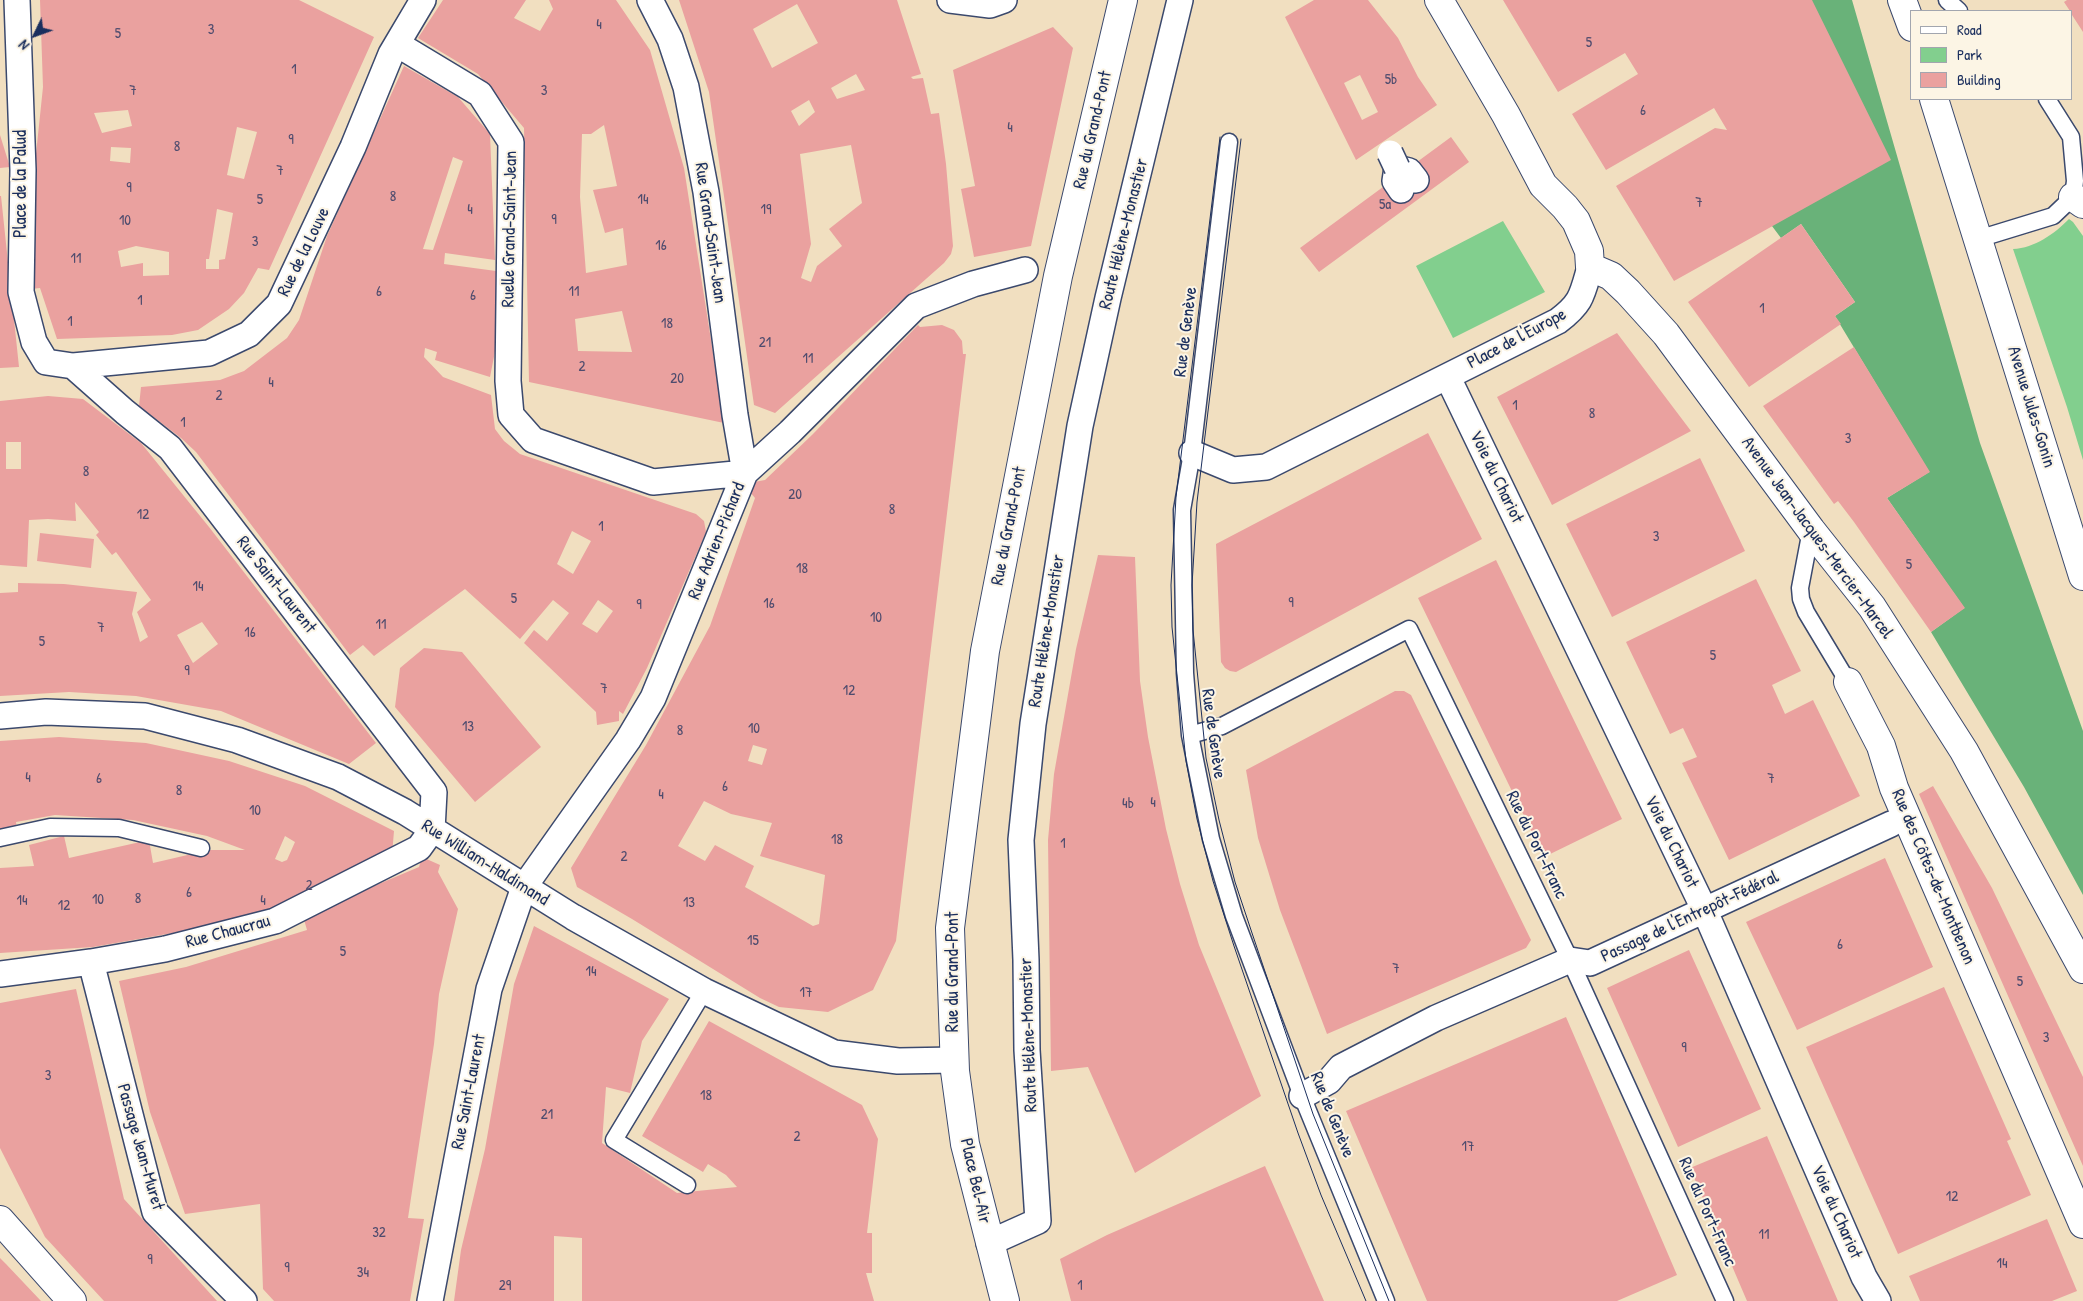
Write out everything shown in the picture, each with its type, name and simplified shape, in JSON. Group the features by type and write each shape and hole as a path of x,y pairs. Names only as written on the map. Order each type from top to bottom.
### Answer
{"street":[{"name":"Place de la Palud","path":"18,0 23,170 21,292 34,342 46,362"},
{"name":"Rue de la Louve","path":"46,362 73,366 209,353 249,334 279,304 345,164 391,54 423,0"},
{"name":"Rue Grand-Saint-Jean","path":"650,0 670,39 686,87 706,192 735,415 745,473"},
{"path":"950,0 990,5 1004,0"},
{"name":"Rue du Grand-Pont","path":"955,1060 950,994 950,928 960,833 985,651 1058,276 1123,0"},
{"name":"Route Hélène-Monastier","path":"989,1243 1038,1221 1027,1050 1026,960 1021,840 1033,724 1080,426 1110,288 1180,0"},
{"name":"Place de l'Europe","path":"1192,452 1233,470 1266,467 1558,321 1572,310 1580,300 1590,267 1589,251 1584,236 1566,208 1543,185 1506,115 1439,0"},
{"path":"1902,0 1910,22"},
{"name":"Ruelle Grand-Saint-Jean","path":"397,44 480,94 511,142 508,381 511,415 533,440 654,482 745,473"},
{"name":"Avenue Jules-Gonin","path":"1934,100 2083,576"},
{"name":"Avenue Jean-Jacques-Mercier-Marcel","path":"1590,267 1611,276 1666,334 1811,530 1872,607 1964,751 2083,969"},
{"name":"Rue Adrien-Pichard","path":"524,888 628,740 653,698 745,473 790,432 916,306 973,284 1025,270"},
{"name":"Rue Saint-Laurent","path":"73,366 125,412 170,448 194,479 434,792 432,830"},
{"name":"Voie du Chariot","path":"1453,388 1704,909 1864,1277 1878,1301"},
{"name":"Rue des Côtes-de-Montbenon","path":"1848,682 1881,746 1894,788 2083,1224"},
{"name":"Rue William-Haldimand","path":"0,716 46,712 145,716 237,740 338,777 404,812 524,888 704,991 834,1054 898,1061 955,1060"},
{"name":"Passage de l'Entrepôt-Fédéral","path":"1302,1096 1329,1081 1341,1067 1436,1018 1570,960 1590,963 1891,824"},
{"name":"Rue Chaucrau","path":"0,974 90,962 165,949 275,921 419,848 432,830"},
{"name":"Rue Saint-Laurent","path":"430,1301 489,989 524,888"},
{"name":"Passage Jean-Muret","path":"90,962 155,1212 244,1301"},
{"name":"Place Bel-Air","path":"955,1060 965,1144 1004,1301"},
{"path":"0,1220 72,1301"}],"lane":[{"path":"1947,0 1958,10"},
{"path":"1978,239 2053,216 2078,201 2071,137 2047,100"},
{"name":"Rue de Genève","path":"1229,142 1192,452 1182,510 1185,673 1190,735 1211,839 1234,916 1302,1096 1386,1301"},
{"name":"Rue des Côtes-de-Montbenon","path":"1811,530 1800,588 1801,599 1806,612 1848,682"},
{"name":"Rue du Port-Franc","path":"1190,735 1222,726 1409,629 1570,960 1725,1301"},
{"path":"0,838 50,827 119,828 201,848"},
{"path":"687,1184 614,1140 704,991"}],"green space":[{"path":"1812,0 1852,0 1980,443 2083,731 2083,895 2024,787 1931,632 1964,608 1887,498 1929,472 1835,316 1855,302 1801,224 1781,238 1772,226"},
{"path":"2069,219 2083,236 2083,460 2067,407 2013,249 2029,246 2044,239"},
{"path":"1503,221 1545,292 1453,338 1416,266"}],"building":[{"path":"40,0 299,0 374,37 269,270 258,268 244,293 229,309 198,330 172,335 57,339 40,288 31,289 35,242 34,173 43,87","holes":["128,110 132,126 102,133 94,113","237,127 257,132 244,179 227,175","111,147 131,148 130,163 110,161","217,209 233,213 225,259 219,260 219,269 206,269 206,259 209,259","136,246 169,252 169,275 143,276 143,263 121,267 118,251"]},
{"path":"443,0 526,0 514,18 540,31 553,9 549,0 616,0 650,50 684,168 724,423 529,382 524,128 478,74 418,38","holes":["604,125 617,186 593,190 605,233 623,228 627,265 586,273 580,197 582,134 591,134","622,311 632,352 578,351 575,319"]},
{"path":"679,0 897,0 921,74 911,77 913,79 923,78 931,114 939,113 946,164 953,246 951,254 944,263 775,413 754,405 709,92","holes":["797,4 818,43 772,68 753,29","856,74 865,90 837,99 831,88","809,100 815,112 799,126 791,111","851,145 862,203 829,229 842,246 817,266 811,282 801,278 811,244 800,154"]},
{"path":"1314,0 1368,0 1398,38 1418,77 1437,105 1356,160 1285,17","holes":["1360,75 1378,112 1362,120 1344,83"]},
{"path":"1503,0 1812,0 1891,160 1674,281 1616,186 1715,128 1727,130 1714,108 1606,170 1572,114 1638,74 1625,53 1558,92"},
{"path":"2067,0 2083,0 2083,32 2073,17 2073,10 2069,10 2064,2"},
{"path":"1053,27 1073,48 1031,246 974,257 961,189 975,186 953,70"},
{"path":"404,66 458,97 490,134 495,260 445,253 444,264 496,271 501,321 490,377 435,360 437,352 425,348 424,357 443,377 491,395 495,429 504,441 520,454 696,514 704,521 706,532 647,668 623,714 619,711 619,721 597,725 596,712 524,643 534,630 547,641 569,613 553,600 520,639 465,589 374,656 363,645 350,655 196,452 139,406 141,387 220,380 244,371 287,338 299,320 327,236","holes":["453,157 463,161 433,250 423,249","572,531 591,541 573,574 557,564","598,600 613,611 597,633 582,624"]},
{"path":"0,135 10,167 0,168"},
{"path":"1451,137 1469,162 1319,272 1300,248"},
{"path":"1,196 19,367 0,368"},
{"path":"1801,224 1855,302 1835,316 1841,324 1749,387 1688,302"},
{"path":"918,325 920,327 942,325 954,330 962,341 963,354 966,354 896,941 873,990 828,1012 779,1007 760,998 577,887 571,868 646,745 710,626 755,498 750,492 754,482 765,480 813,434","holes":["753,745 767,749 762,765 748,761","704,801 731,814 772,823 760,856 825,875 819,924 813,926 745,887 754,866 715,845 705,861 678,846"]},
{"path":"1617,333 1691,431 1552,505 1497,397"},
{"path":"1854,347 1930,472 1887,498 1965,608 1931,632 1854,522 1838,501 1834,504 1763,406"},
{"path":"48,396 83,399 141,443 209,527 376,743 349,764 221,711 136,696 69,692 0,696 0,593 18,592 18,583 64,584 137,592 132,614 140,642 148,637 137,612 151,600 116,552 112,555 96,535 99,532 75,502 76,521 29,520 27,567 0,565 0,401","holes":["6,442 21,442 21,469 6,469","202,622 218,644 193,663 177,635"]},
{"path":"1428,433 1482,539 1236,672 1225,668 1221,662 1216,544"},
{"path":"1700,458 1745,551 1612,617 1566,524"},
{"path":"40,533 94,539 91,568 37,561"},
{"path":"1098,555 1135,557 1140,681 1148,737 1166,829 1180,884 1199,945 1261,1096 1135,1173 1088,1067 1051,1071 1048,840 1054,774 1076,649"},
{"path":"1496,560 1622,819 1544,857 1418,598"},
{"path":"1756,579 1801,671 1772,685 1785,714 1813,700 1860,796 1729,860 1682,763 1697,757 1683,728 1670,734 1626,642"},
{"path":"424,648 462,652 541,747 475,802 395,707 400,668"},
{"path":"1395,691 1404,691 1411,695 1531,940 1526,948 1327,1034 1280,910 1258,838 1246,770"},
{"path":"59,737 146,743 229,761 305,786 394,831 392,855 301,903 224,924 93,947 0,953 0,868 34,866 29,845 64,836 69,858 149,840 153,863 209,850 245,850 207,836 133,820 55,815 16,822 17,830 0,833 0,741","holes":["285,836 295,842 287,860 282,862 275,859"]},
{"path":"1933,786 1992,888 2083,1077 2083,1166 1919,794"},
{"path":"422,857 440,865 438,872 458,909 439,994 434,1044 408,1218 424,1219 410,1301 274,1301 263,1289 260,1204 185,1214 150,1112 119,981 186,967 307,930 303,916 419,867"},
{"path":"1885,858 1933,967 1797,1030 1746,922"},
{"path":"534,926 669,999 642,1041 630,1093 606,1087 602,1143 677,1193 737,1187 726,1175 708,1164 703,1172 642,1136 709,1021 862,1105 878,1139 867,1233 872,1233 872,1273 866,1273 874,1301 582,1301 582,1238 554,1236 554,1301 454,1301 461,1250 485,1149 514,984"},
{"path":"1689,950 1761,1109 1678,1147 1607,988"},
{"path":"1944,987 2011,1139 2007,1141 2031,1195 1898,1254 1806,1047"},
{"path":"76,989 124,1199 217,1301 104,1301 45,1237 0,1148 0,1003"},
{"path":"1566,1017 1677,1275 1617,1301 1427,1301 1346,1111"},
{"path":"1767,1136 1838,1301 1747,1301 1690,1168"},
{"path":"1265,1166 1324,1301 1071,1301 1060,1259 1107,1235"},
{"path":"2047,1219 2077,1291 2052,1301 1920,1301 1909,1276"},
{"path":"0,1258 6,1264 41,1301 0,1301"}],"tram line":[{"path":"1220,137 1176,497 1171,585 1172,627 1186,761 1197,819 1213,881 1234,946 1321,1195 1366,1301"},
{"path":"1241,139 1197,502 1192,585 1193,630 1206,758 1235,882 1252,933 1313,1114 1389,1301"}]}
